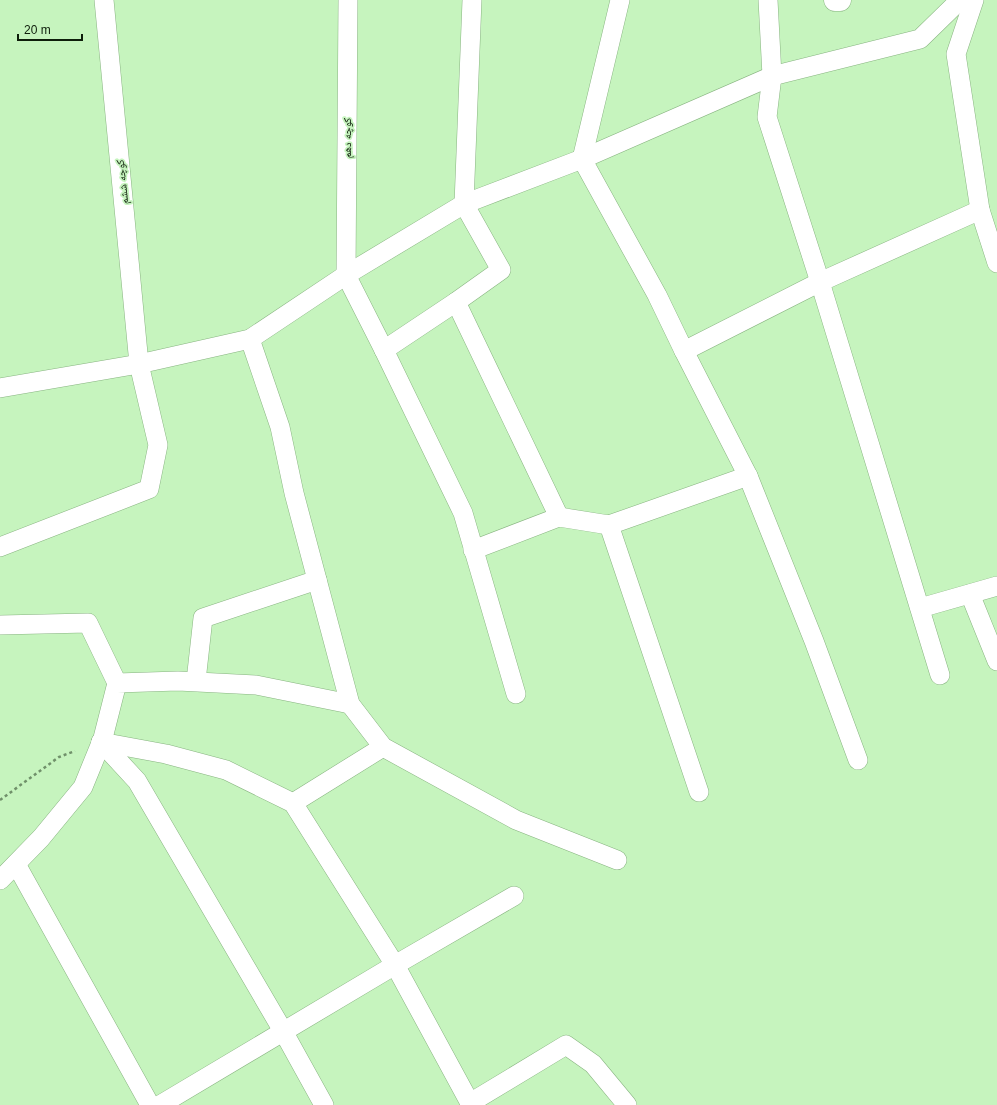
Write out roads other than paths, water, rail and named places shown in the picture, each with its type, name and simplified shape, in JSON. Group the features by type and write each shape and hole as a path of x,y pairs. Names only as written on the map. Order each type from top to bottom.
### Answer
{"street":[{"name":"کوچه ششم","path":"0,547 149,489 158,445 139,364 104,0"},
{"name":"کوچه دهم","path":"346,275 348,0"},
{"path":"384,350 501,270 464,204 472,0"},
{"path":"620,0 582,159 657,295 748,476 814,641 858,760"},
{"path":"768,0 772,76 767,117 820,282 940,675"},
{"path":"835,0 840,0"},
{"path":"0,388 139,364 250,339 346,275 464,204 582,159 772,76 920,39 960,0"},
{"path":"974,0 956,54 980,210 997,263"},
{"path":"684,351 820,282 980,210"},
{"path":"346,275 463,513 516,694"},
{"path":"456,302 559,517"},
{"path":"250,339 280,427 294,493 350,704 383,747 516,820 617,860"},
{"path":"473,550 559,517 609,525 748,476"},
{"path":"609,525 699,792"},
{"path":"196,681 203,618 317,580"},
{"path":"920,608 997,586"},
{"path":"970,594 997,660"},
{"path":"0,625 88,623 117,683 101,742 83,787 41,838 0,880"},
{"path":"117,683 196,681 256,685 350,704"},
{"path":"101,742 166,754 226,770 293,804 395,965 470,1104 566,1045 593,1064 627,1105"},
{"path":"101,742 136,781 284,1031 324,1105"},
{"path":"293,804 383,747"},
{"path":"16,864 150,1105"},
{"path":"160,1105 514,896"}]}
